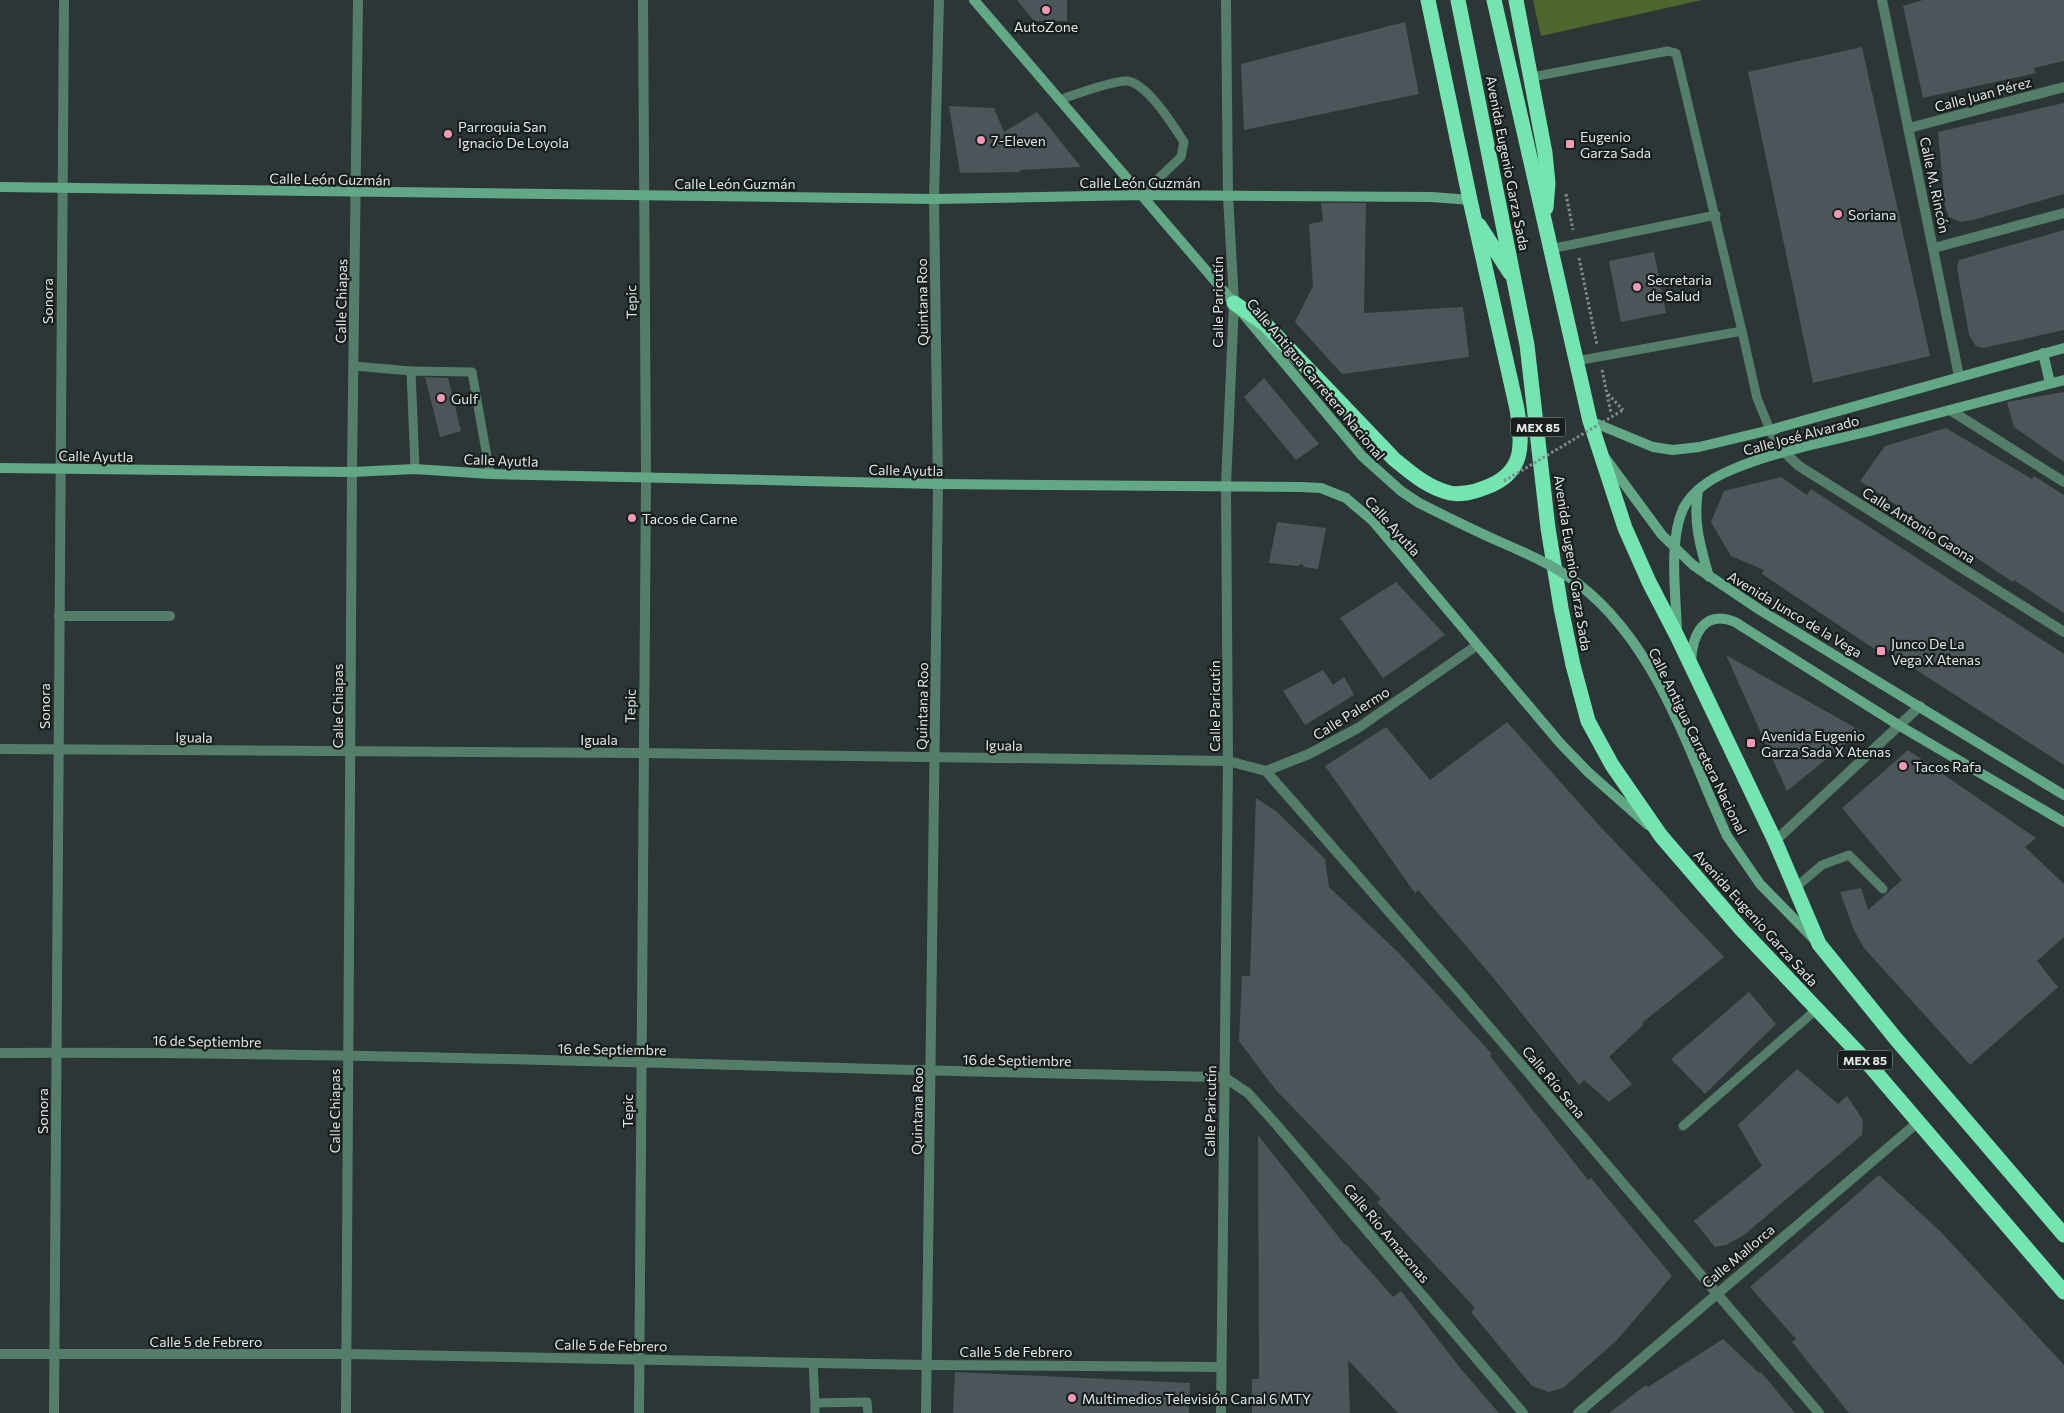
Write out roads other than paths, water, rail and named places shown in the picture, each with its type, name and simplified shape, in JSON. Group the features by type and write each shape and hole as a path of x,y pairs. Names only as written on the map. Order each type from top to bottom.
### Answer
{"highway":[{"path":"1234,302 1265,324 1394,459 1433,487 1452,493 1475,491 1497,484 1517,464 1521,439 1511,383 1473,215 1428,0"},
{"name":"Avenida Eugenio Garza Sada","path":"1458,0 1526,345 1551,546 1561,608 1581,701 1600,744 1661,836 1735,922 1866,1061 2063,1292"},
{"name":"Avenida Eugenio Garza Sada","path":"1494,0 1590,421 1625,528 1649,582 1677,636 1775,841 1820,944 1896,1039 2064,1235"},
{"path":"1516,0 1532,77 1548,171 1544,219"},
{"path":"1473,215 1514,280"},
{"path":"1511,383 1526,345"}],"street":[{"name":"Sonora","path":"54,1413 64,0"},
{"name":"Calle Chiapas","path":"346,1413 352,472 358,0"},
{"name":"Tepic","path":"639,1413 646,478 644,0"},
{"name":"Quintana Roo","path":"926,1413 938,484 934,199 939,0"},
{"name":"Calle Antigua Carretera Nacional","path":"974,0 1234,302 1362,456 1379,472 1419,503 1536,558 1564,574 1590,593 1613,615 1634,642 1657,682 1727,836 1760,884 1820,944"},
{"name":"Calle Paricutín","path":"1221,1413 1228,761 1226,485 1234,302 1228,196 1226,0"},
{"name":"Calle M. Rincón","path":"1882,0 1959,376"},
{"name":"Calle Juan Pérez","path":"1909,128 2064,87"},
{"name":"Calle León Guzmán","path":"0,187 934,199 1141,195 1432,197 1470,200"},
{"path":"1934,248 2064,213"},
{"name":"Calle José Alvarado","path":"1590,421 1615,433 1653,447 1673,450 1699,447 1770,430 2064,348"},
{"path":"2043,353 2050,383"},
{"name":"Calle José Alvarado","path":"1677,636 1676,550 1679,519 1685,506 1698,490 1731,470 1784,452 2064,380"},
{"path":"1950,410 2064,482"},
{"name":"Calle Antonio Gaona","path":"1770,430 1784,452 1799,466 2064,632"},
{"name":"Avenida Junco de la Vega","path":"1598,448 1676,550 1709,577 2064,794"},
{"name":"Calle Ayutla","path":"0,468 352,472 415,469 490,474 646,478 938,484 1226,485 1321,488 1346,498 1374,521 1476,646 1560,743 1588,772 1661,836"},
{"path":"1698,490 1695,512 1696,531 1709,577"},
{"path":"59,616 170,616"},
{"path":"1691,665 1692,648 1698,631 1712,620 1728,619 1746,628 1900,726 2064,822"},
{"name":"Calle Palermo","path":"1266,771 1309,754 1358,728 1476,646"},
{"path":"1775,841 1920,706"},
{"name":"Iguala","path":"0,749 643,753 1228,761"},
{"path":"1228,761 1266,771"},
{"name":"Calle Río Sena","path":"1266,771 1461,994 1819,1413"},
{"name":"16 de Septiembre","path":"0,1052 348,1056 931,1072 1224,1077"},
{"name":"Calle Río Amazonas","path":"1224,1077 1248,1093 1275,1122 1523,1413"},
{"name":"Calle Mallorca","path":"1578,1413 1715,1293 1917,1123"},
{"name":"Calle 5 de Febrero","path":"0,1354 347,1354 813,1363 1221,1366"}],"lane":[{"path":"1532,77 1668,51 1676,53 1716,215 1757,398 1770,430"},
{"path":"1059,100 1124,81 1137,84 1165,113 1184,142 1181,157 1141,195"},
{"path":"1550,249 1716,215"},
{"path":"1576,361 1742,331"},
{"path":"354,366 411,371 472,372 490,474"},
{"path":"411,371 415,469"},
{"path":"1796,888 1822,864 1849,855 1883,890"},
{"path":"1683,1126 1817,1009"},
{"path":"813,1363 815,1413"},
{"path":"815,1403 868,1402 868,1413"}],"place":[{"name":"AutoZone","path":"1046,10"},
{"name":"Parroquia San Ignacio De Loyola","path":"448,134"},
{"name":"7-Eleven","path":"981,140"},
{"name":"Eugenio Garza Sada","path":"1570,144"},
{"name":"Soriana","path":"1838,214"},
{"name":"Secretaria de Salud","path":"1637,287"},
{"name":"Gulf","path":"441,398"},
{"name":"Tacos de Carne","path":"632,518"},
{"name":"Junco De La Vega X Atenas","path":"1881,651"},
{"name":"Avenida Eugenio Garza Sada X Atenas","path":"1751,743"},
{"name":"Tacos Rafa","path":"1903,766"},
{"name":"Multimedios Televisión Canal 6 MTY","path":"1072,1398"}]}
